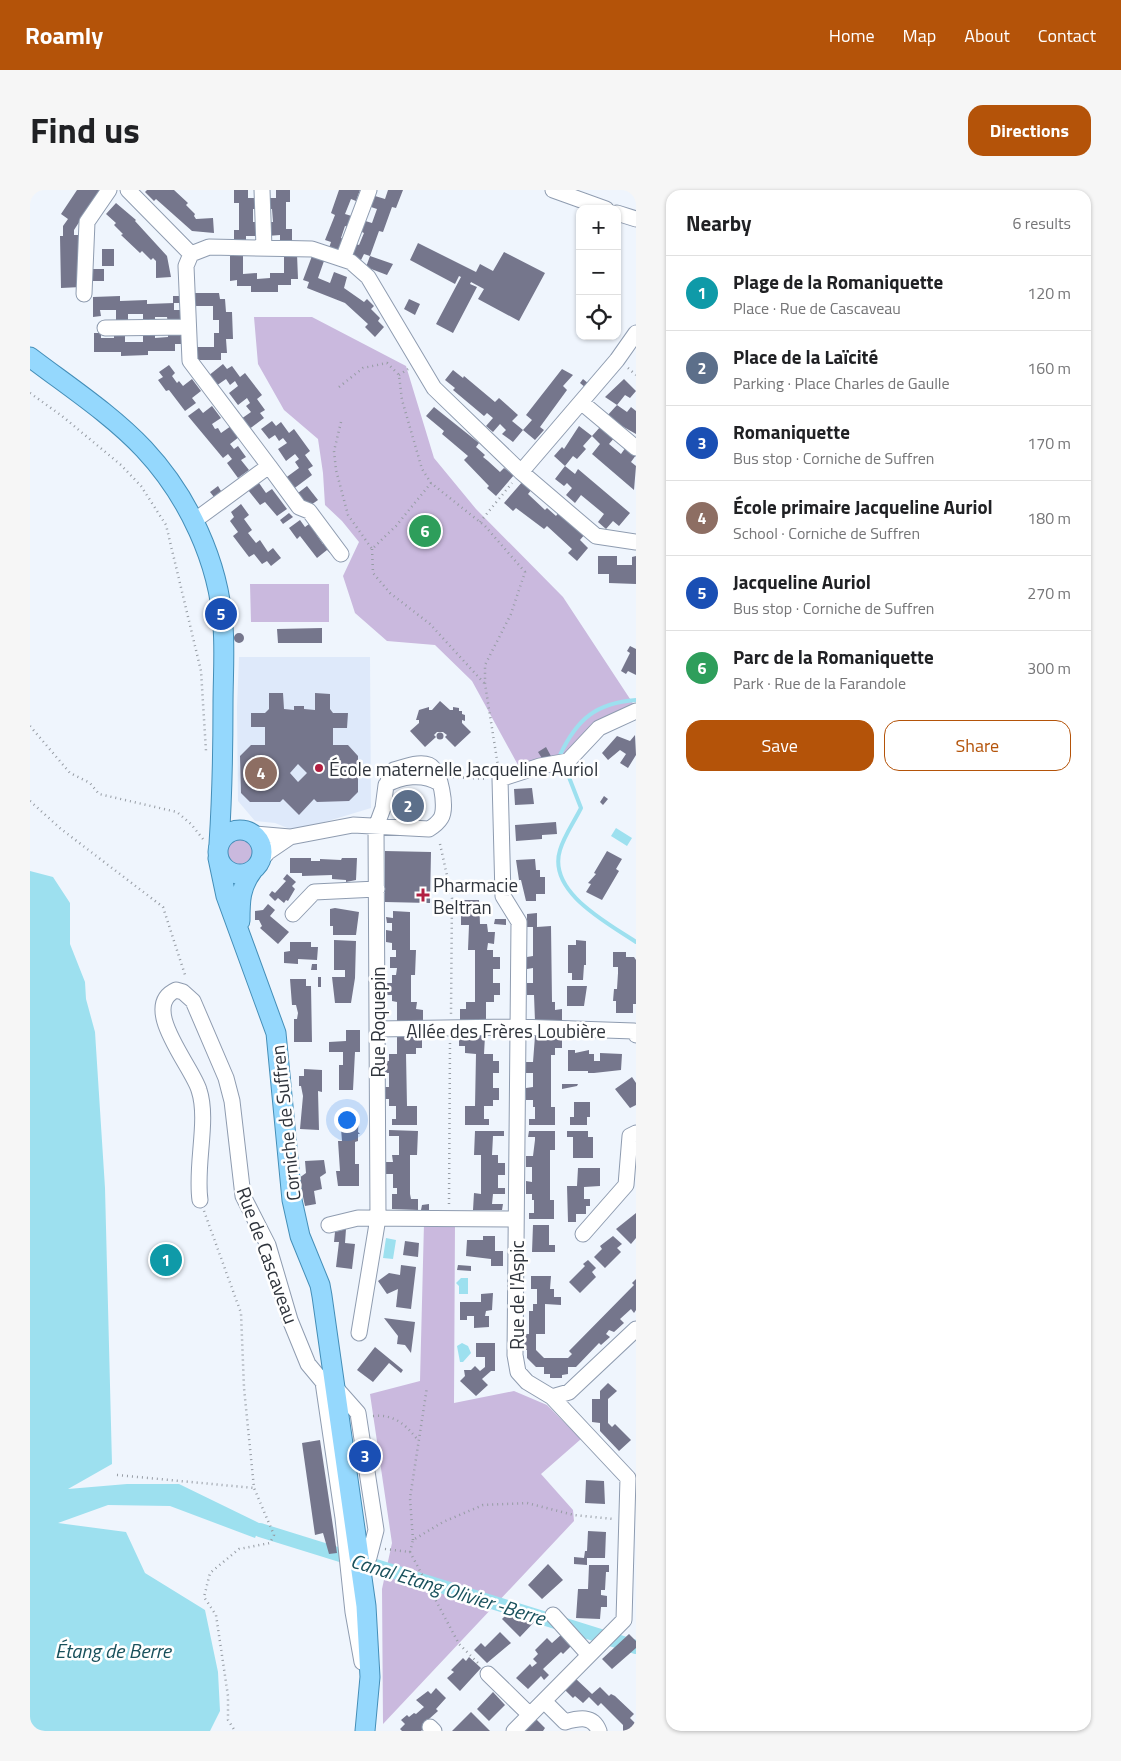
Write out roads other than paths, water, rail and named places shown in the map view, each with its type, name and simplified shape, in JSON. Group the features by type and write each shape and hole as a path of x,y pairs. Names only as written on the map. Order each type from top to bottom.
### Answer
{"main road":[{"name":"Corniche de Suffren","path":"30,357 100,410 144,450 182,498 194,521 215,576 223,625 222,795 214,848 221,880 276,1033 292,1200 300,1236 320,1285 329,1384 361,1572 370,1677 365,1731"},
{"path":"222,795 261,846 257,865 240,874 233,873 221,865 214,848 231,831 249,832"},
{"name":"Corniche de Suffren","path":"240,933 239,903 242,889 257,865"}],"street":[{"path":"84,294 87,222 109,190"},
{"path":"128,190 191,254"},
{"path":"262,190 264,248"},
{"path":"343,260 369,190"},
{"path":"554,190 595,205"},
{"path":"621,214 636,219"},
{"path":"341,554 309,511 299,507 190,361 186,266 191,254 209,248 312,249 351,262 368,278 434,388 522,472 596,536 636,542"},
{"path":"104,328 188,327"},
{"path":"522,472 617,360 636,334"},
{"path":"581,402 636,448"},
{"path":"194,521 269,466"},
{"name":"Rue de l'Aspic","path":"630,1622 628,1478 552,1397 527,1382 518,1372 515,1355 518,922 503,896 500,779 540,766 568,761 599,728 636,712"},
{"name":"Rue Roquepin","path":"359,1333 378,1218 376,827 383,808 386,785 396,779 439,780 443,802 442,817 430,829 376,827"},
{"path":"249,832 290,837 353,825 376,827"},
{"path":"257,865 268,852 290,837"},
{"path":"292,914 314,892 376,889"},
{"name":"Rue de Cascaveau","path":"200,1200 197,1182 203,1109 200,1091 192,1071 168,1034 163,1018 163,1004 171,992 176,990 183,992 193,1001 226,1078 232,1101 243,1196 268,1245 290,1320 308,1364 358,1413 376,1530 372,1548 361,1572"},
{"name":"Allée des Frères Loubière","path":"377,1029 518,1027 635,1033"},
{"path":"583,1234 626,1184 630,1136 636,1133"},
{"path":"329,1225 358,1218 516,1219"},
{"path":"552,1397 569,1392 636,1328"},
{"path":"329,1384 353,1612 362,1662 370,1677"},
{"path":"553,1615 590,1655"},
{"path":"514,1731 590,1655 630,1622"},
{"path":"488,1674 530,1715"},
{"path":"544,1701 563,1726 580,1717 591,1720 599,1731"}],"water":[{"path":"616,828 632,838 627,846 611,836"},
{"name":"Étang de Berre","path":"30,871 53,877 70,903 70,944 85,982 86,999 95,1032 105,1188 112,1464 68,1489 127,1484 179,1484 261,1524 255,1538 170,1506 108,1505 58,1523 126,1532 145,1573 205,1610 218,1672 220,1711 210,1731 30,1731"},
{"path":"386,1238 396,1240 393,1259 383,1258"},
{"path":"461,1278 468,1278 468,1294 459,1294 459,1286 456,1283"},
{"path":"462,1343 468,1346 471,1353 463,1362 460,1362 457,1346"}],"waterway":[{"path":"560,755 573,732 589,715 610,705 636,700"},
{"path":"565,767 581,808 560,850 558,865 562,879 571,893 583,905 596,916 636,942"},
{"name":"Canal Etang Olivier -Berre","path":"260,1530 636,1647"}],"place":[{"name":"Parc de la Romaniquette","path":"425,531"},
{"name":"Jacqueline Auriol","path":"221,614"},
{"name":"École maternelle Jacqueline Auriol","path":"319,768"},
{"name":"École primaire Jacqueline Auriol","path":"261,773"},
{"name":"Place de la Laïcité","path":"408,806"},
{"name":"Pharmacie Beltran","path":"423,895"},
{"name":"Plage de la Romaniquette","path":"166,1260"},
{"name":"Romaniquette","path":"365,1456"}]}
